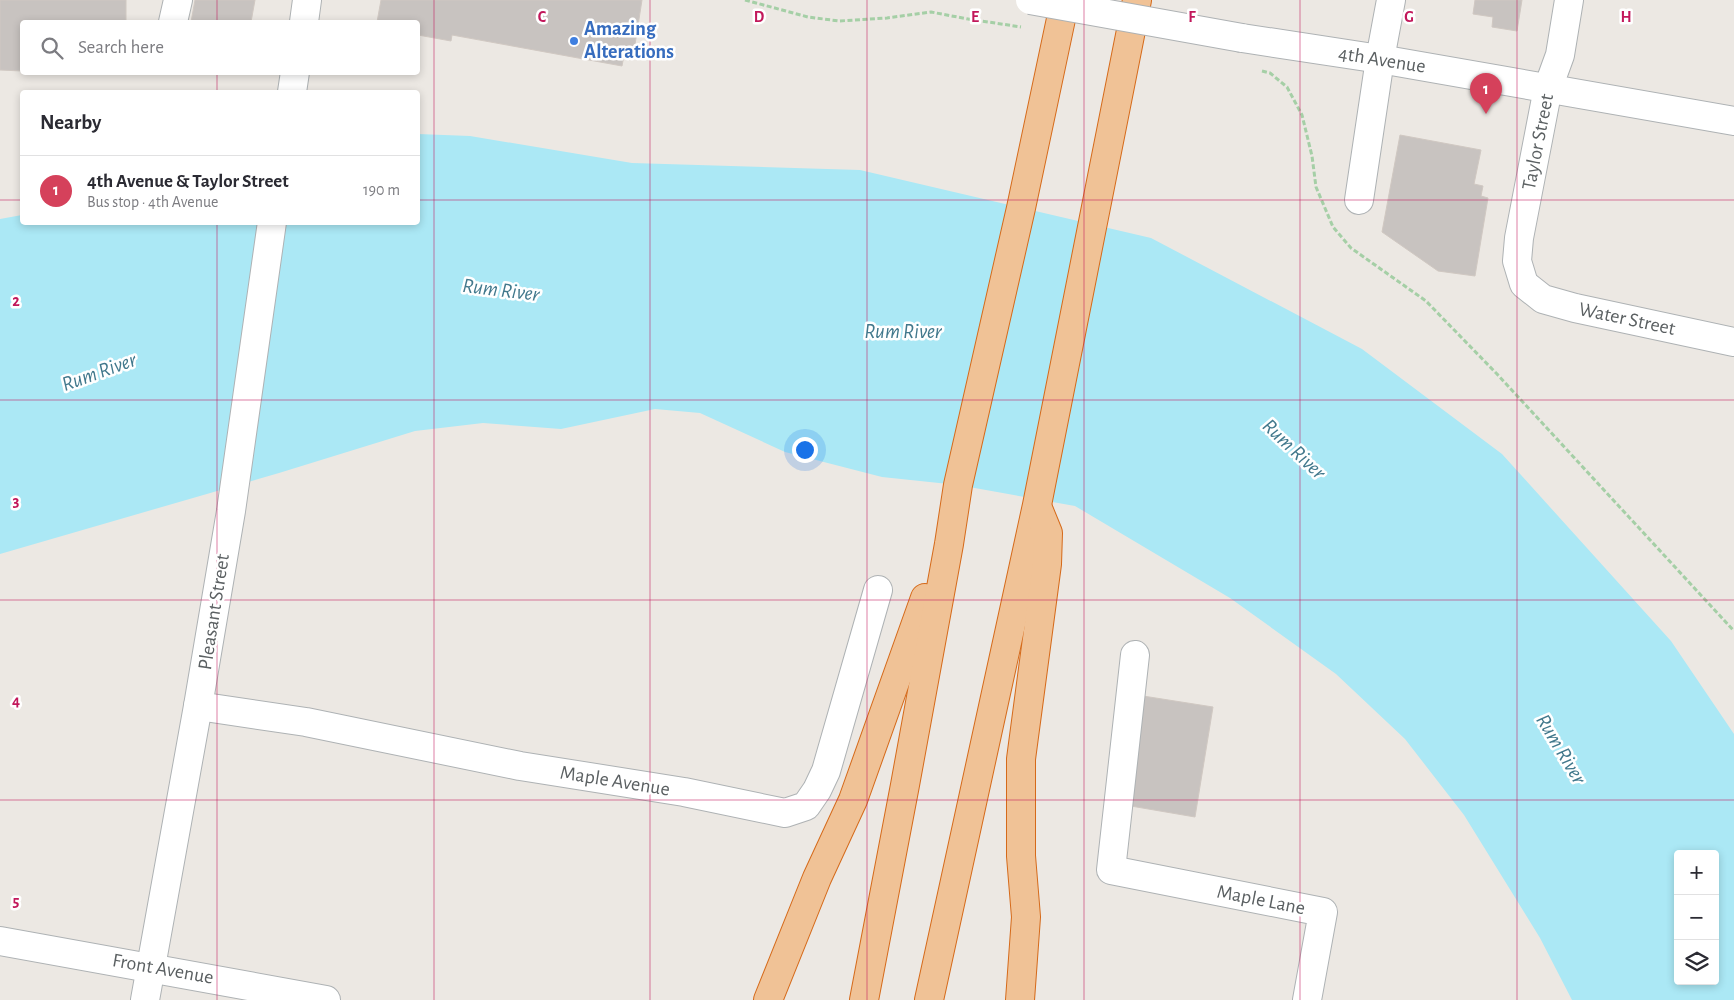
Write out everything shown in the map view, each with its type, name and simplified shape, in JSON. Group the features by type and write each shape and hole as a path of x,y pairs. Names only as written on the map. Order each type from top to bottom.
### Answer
{"highway":[{"path":"864,1000 949,544 958,485 1021,208 1065,0"},
{"path":"929,1000 1037,506 1096,198 1137,0"},
{"path":"1020,1000 1026,917 1021,856 1021,759 1047,564 1048,533 1037,506"},
{"path":"768,1000 817,878 853,800 930,584 949,544"}],"street":[{"path":"173,20 178,0"},
{"path":"304,20 307,0"},
{"name":"4th Avenue","path":"1030,0 1242,38 1380,59 1734,121"},
{"path":"1359,200 1380,59 1391,0"},
{"name":"Taylor Street","path":"1524,284 1517,261 1519,238 1548,88 1560,55 1569,0"},
{"path":"292,90 295,75"},
{"name":"Pleasant Street","path":"145,1000 231,511 272,225"},
{"name":"Water Street","path":"1524,284 1543,298 1575,308 1734,342"},
{"name":"Maple Avenue","path":"198,706 306,722 520,766 684,792 785,813 806,806 817,790 826,771 878,590"},
{"name":"Maple Lane","path":"1135,655 1111,870 1323,912 1306,1000"},
{"name":"Front Avenue","path":"0,941 326,1000"}],"path":[{"path":"745,0 808,17 839,20 887,18 931,12 968,18"},
{"path":"1253,69 1270,73 1287,87 1302,115 1312,156 1316,187 1333,227 1351,248 1426,301 1497,374 1734,631"}],"water":[{"name":"Rum River","path":"420,134 470,136 632,163 860,170 1151,238 1362,349 1502,454 1671,641 1734,734 1734,1000 1572,1000 1540,938 1464,815 1405,739 1336,674 1230,598 1075,506 958,485 882,477 785,452 700,413 655,409 561,429 483,423 415,431 279,473 0,554 0,219 20,215 20,225 420,225"}],"building":[{"path":"0,0 126,0 126,20 20,20 20,71 0,70"},
{"path":"195,0 255,0 251,20 191,20"},
{"path":"381,0 642,0 634,51 625,50 622,66 452,35 451,41 420,35 420,20 377,20"},
{"path":"1475,0 1522,0 1517,31 1492,27 1493,17 1473,14"},
{"path":"1400,135 1481,150 1474,184 1483,186 1481,196 1488,198 1475,276 1438,271 1382,232"},
{"path":"1143,696 1213,707 1195,817 1125,805"}],"place":[{"name":"Amazing Alterations","path":"574,41"},
{"name":"4th Avenue & Taylor Street","path":"1486,114"}]}
